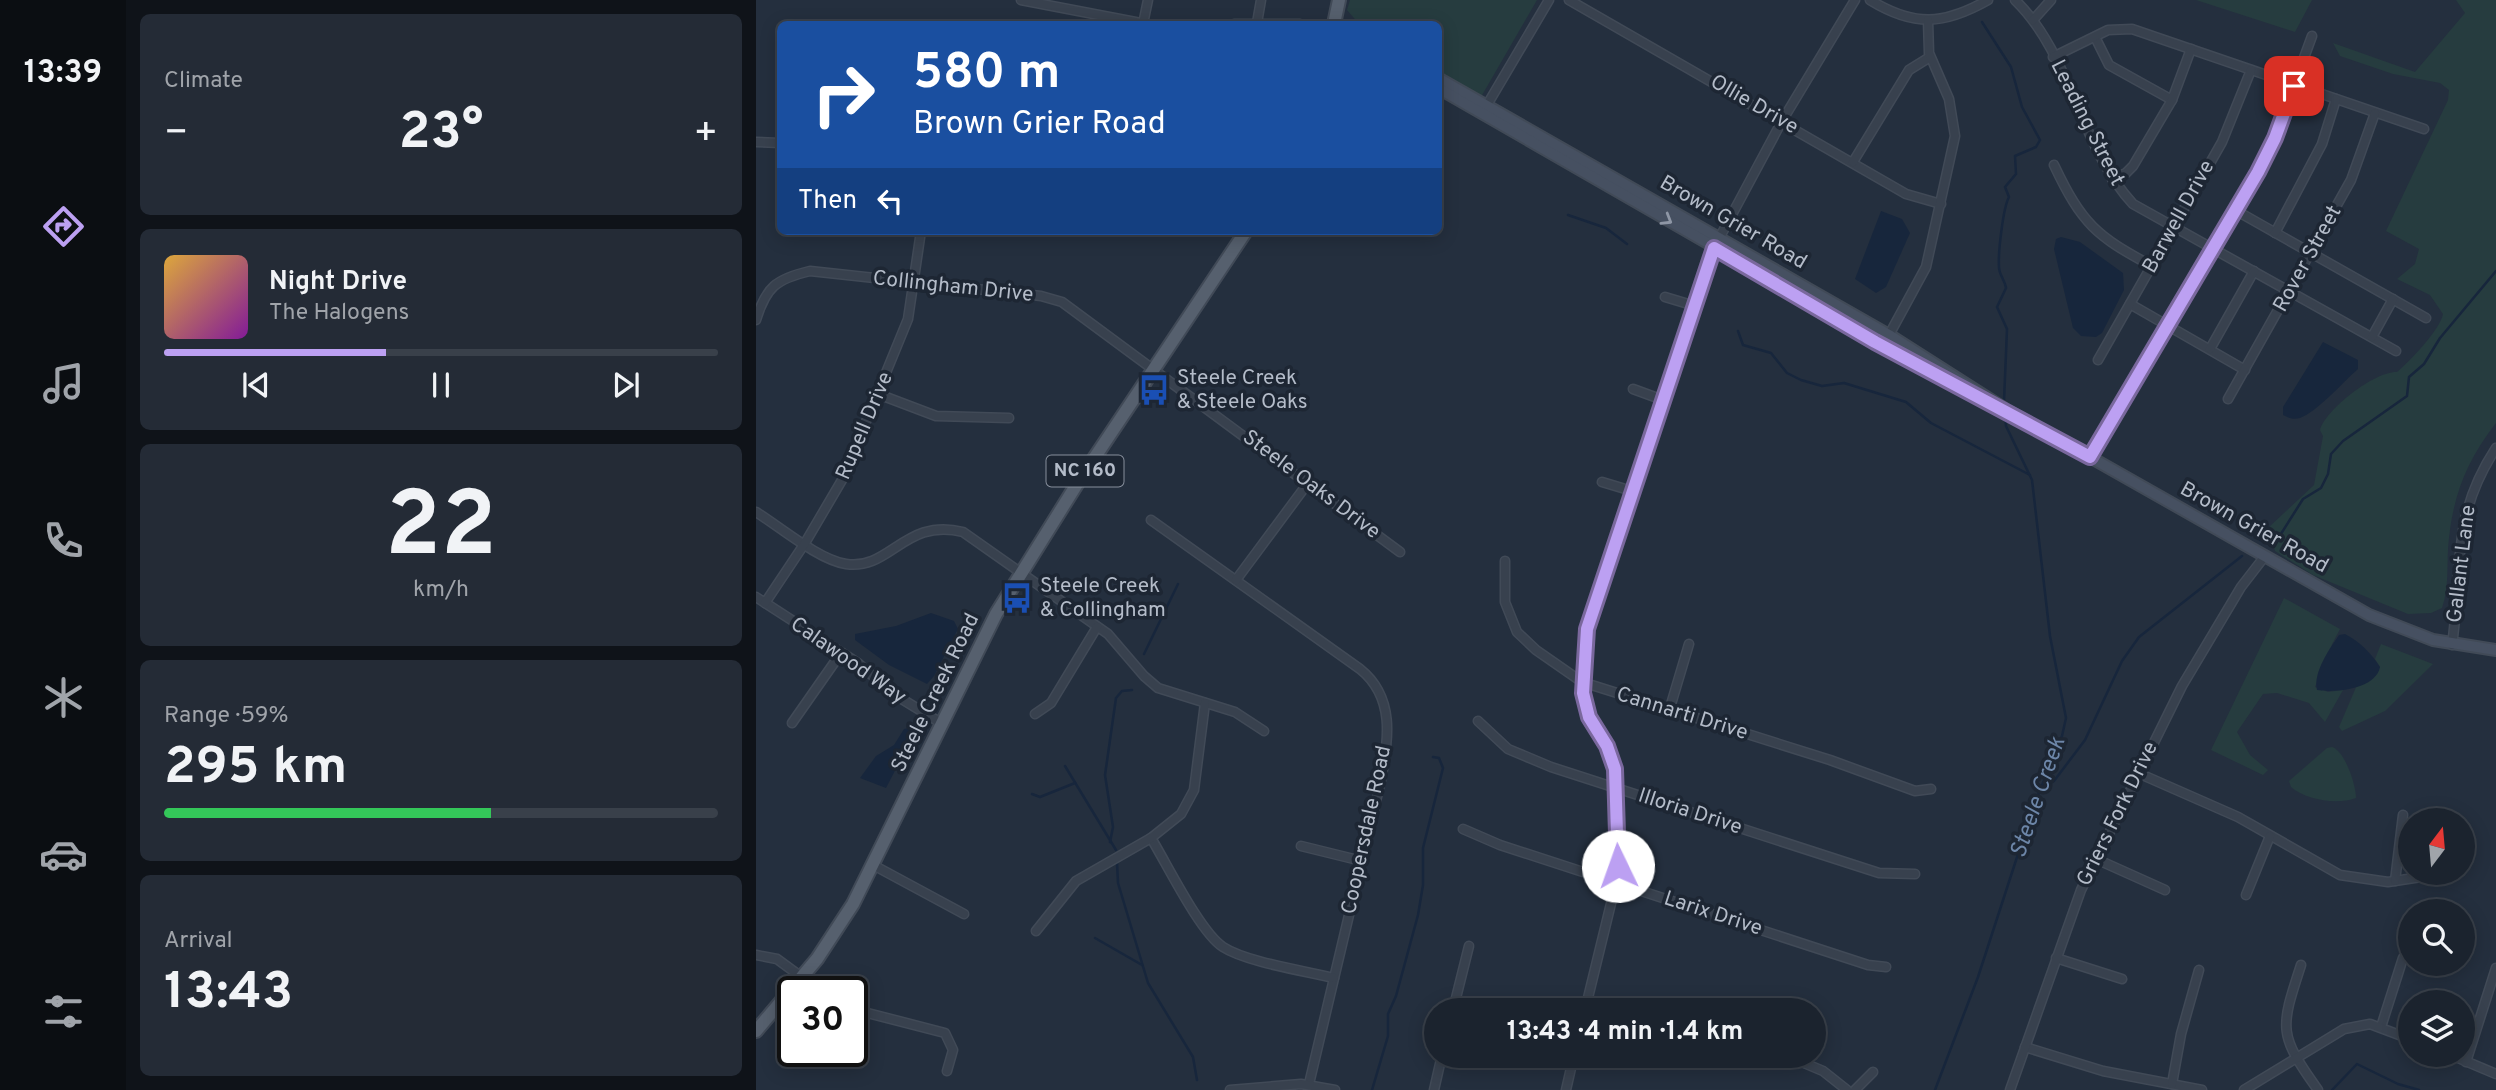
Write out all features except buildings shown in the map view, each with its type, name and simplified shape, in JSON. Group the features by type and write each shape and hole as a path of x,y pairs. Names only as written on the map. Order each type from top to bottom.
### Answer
{"main road":[{"path":"1335,21 1339,0"},
{"name":"Brown Grier Road","path":"1442,80 1889,335 2005,409 2397,628 2452,645 2496,650"},
{"name":"Brown Grier Road","path":"1442,90 1941,378 2005,409"},
{"name":"Steele Creek Road","path":"804,976 836,931 874,866 978,648 1020,575 1243,235"},
{"path":"1791,292 1811,297 1874,333 1889,335"},
{"name":"Steele Creek Road","path":"756,1031 777,1007"}],"street":[{"path":"1021,0 1130,21"},
{"path":"1145,21 1148,0"},
{"path":"1258,21 1261,0"},
{"path":"1488,105 1549,0"},
{"name":"Ollie Drive","path":"1569,0 1913,198 1941,204"},
{"path":"1589,998 1616,883 1616,788 1612,758 1589,717 1582,682 1587,629 1714,248 1782,121 1855,0"},
{"path":"1870,0 1900,16 1928,20 1954,18 1988,0"},
{"name":"Leading Street","path":"2015,0 2033,20 2112,179 2133,204 2396,351"},
{"path":"2033,20 2051,0"},
{"path":"1889,335 1926,267 1952,155 1955,126 1949,99 1930,57 1928,20"},
{"path":"2053,57 2122,27 2424,130"},
{"path":"2090,457 2169,326 2272,145 2312,36"},
{"path":"2095,37 2109,65 2172,100"},
{"path":"2112,179 2126,173 2133,166 2172,100 2191,49"},
{"path":"1853,162 1909,70 1930,57"},
{"name":"Barwell Drive","path":"2098,360 2222,142 2251,70"},
{"path":"2275,233 2322,144 2336,99"},
{"name":"Rover Street","path":"2228,400 2312,254 2361,159 2375,113"},
{"path":"756,142 777,143"},
{"path":"2054,165 2087,223 2112,244 2152,266"},
{"path":"2235,210 2426,318"},
{"name":"Rupell Drive","path":"765,603 838,490 908,319 921,235"},
{"name":"Collingham Drive","path":"756,320 763,297 787,276 810,271 1041,296 1062,302 1154,369"},
{"path":"2210,349 2254,271"},
{"path":"1665,297 1695,306"},
{"path":"2372,337 2393,299"},
{"path":"2130,304 2245,370"},
{"name":"Steele Oaks Drive","path":"1154,369 1400,552"},
{"path":"1633,389 1663,400"},
{"path":"878,394 936,416 1009,418"},
{"name":"Gallant Lane","path":"2452,645 2465,511 2477,480 2496,448"},
{"path":"1602,482 1632,491"},
{"path":"1236,580 1308,483"},
{"path":"756,512 836,561 855,564 872,561 920,532 952,529 973,537 1020,575 1097,626 1120,645 1150,682 1168,692 1235,712 1264,731"},
{"name":"Coopersdale Road","path":"1151,520 1360,669 1375,682 1384,698 1386,755 1309,1084"},
{"name":"Griers Fork Drive","path":"2010,1090 2073,908 2096,859 2182,686 2241,587 2265,556"},
{"name":"Cannarti Drive","path":"1504,561 1505,602 1517,632 1536,650 1582,682 1830,760 1915,791 1931,789"},
{"name":"Calawood Way","path":"756,597 841,653 892,693 941,723"},
{"path":"1035,714 1051,703 1097,626"},
{"path":"1669,711 1689,644"},
{"path":"792,723 841,653"},
{"path":"1036,931 1076,881 1173,823 1191,798 1205,702"},
{"name":"Illoria Drive","path":"1478,721 1499,742 1527,758 1879,873 1915,874"},
{"path":"2138,773 2238,817 2332,872 2379,882 2398,881"},
{"name":"Larix Drive","path":"1463,830 1500,845 1868,965 1886,967"},
{"path":"2245,895 2270,836"},
{"path":"1150,838 1221,946 1239,954 1334,978"},
{"path":"1301,846 1362,861"},
{"path":"2395,881 2398,856"},
{"path":"2096,859 2165,890"},
{"path":"874,866 964,914"},
{"path":"1456,998 1469,946"},
{"path":"756,955 777,959 802,976"},
{"path":"2056,958 2122,979"},
{"path":"2301,965 2285,1024 2287,1041 2296,1060 2318,1090"},
{"path":"2475,1034 2496,968"},
{"path":"2172,1084 2180,1034 2199,970"},
{"path":"2381,1027 2398,974"},
{"path":"868,1013 945,1033 953,1050 947,1071"},
{"path":"2244,1090 2344,1029 2362,1024 2381,1027 2398,1034"},
{"path":"2025,1047 2084,1066 2202,1090"},
{"path":"2475,1066 2496,1074"},
{"path":"1434,1090 1439,1068"},
{"path":"1566,1090 1571,1068"},
{"path":"1816,1068 1847,1090"},
{"path":"1855,1090 1873,1072"},
{"path":"1230,1090 1309,1084 1335,1090"}],"green space":[{"path":"1350,0 1537,0 1481,97 1442,76 1442,21 1356,21 1347,10"},
{"path":"2196,0 2312,0 2295,32"},
{"path":"2456,0 2496,0 2496,423 2470,463 2459,491 2451,521 2446,591 2442,608 2431,613 2408,614 2313,575 2275,551 2268,528 2314,485 2323,436 2320,430 2331,412 2365,384 2388,373 2397,372 2430,337 2443,314 2430,295 2397,279 2415,264 2419,249 2386,231 2448,100 2449,90 2440,83 2393,74 2340,56 2333,43 2415,72 2465,13"},
{"path":"2284,598 2340,629 2315,687 2328,692 2343,690 2325,722 2309,703 2277,693 2263,694 2237,732 2250,755 2268,770 2263,775 2211,750"},
{"path":"2381,644 2433,664 2385,711 2342,731 2339,727 2357,685 2369,682 2380,667 2375,659"},
{"path":"2327,748 2337,750 2345,761 2352,777 2356,798 2322,800 2291,787 2289,781"}],"water":[{"path":"1881,211 1902,219 1910,233 1886,287 1876,293 1855,279"},
{"path":"2061,237 2080,242 2123,273 2124,290 2102,333 2096,337 2081,336 2073,328 2054,249 2056,239"},
{"path":"2323,342 2358,360 2358,369 2307,415 2296,419 2289,418 2283,415 2283,407"},
{"path":"931,613 954,621 958,629 934,676 927,684 889,665 855,640 855,634 896,626"},
{"path":"2345,634 2373,657 2380,667 2377,674 2363,685 2354,688 2317,690 2317,676 2323,661 2339,635"},
{"path":"909,728 914,734 886,788 860,778 876,756 894,745 904,729"}],"waterway":[{"name":"Steele Creek","path":"1982,22 2011,67 2022,107 2040,140 2036,147 2015,156 2016,174 2005,187 2009,197 2003,220 1999,270 2006,288 1997,307 2007,329 2004,401"},
{"path":"1568,215 1606,228 1627,244"},
{"path":"2260,540 2279,537 2303,499 2321,488 2328,474 2331,454 2343,441 2407,396 2409,377 2424,364 2440,338 2496,271"},
{"path":"1738,331 1743,345 1771,353 1787,373 1801,380 1822,386 1844,383 1906,402 1931,423 2030,475"},
{"name":"Steele Creek","path":"1935,1090 1978,977 2034,805 2062,736 2066,718 2050,636 2032,480 2006,426 2005,416"},
{"path":"2041,787 2054,781 2085,740 2122,661 2139,637 2242,556"},
{"path":"1144,654 1178,584"},
{"path":"1110,842 1113,827 1105,775 1116,698 1122,691 1132,690"},
{"path":"1372,1090 1388,1036 1388,1014 1396,996 1418,915 1423,885 1423,848 1443,768 1439,758 1433,757"},
{"path":"1065,766 1116,850"},
{"path":"1032,794 1040,797 1075,783"},
{"path":"1117,863 1118,883 1148,983 1193,1057 1197,1080"},
{"path":"1095,938 1142,965"},
{"path":"2332,1090 2357,1064 2398,1084 2419,1090"}],"place":[{"name":"Steele Creek & Steele Oaks","path":"1154,390"},
{"name":"Steele Creek & Collingham","path":"1017,598"}],"route":[{"path":"1618,866 1615,769 1607,746 1589,717 1583,693 1582,670 1587,629 1714,248 1875,342 1988,403 2005,409 2090,457 2258,172 2275,138 2294,86"}]}
